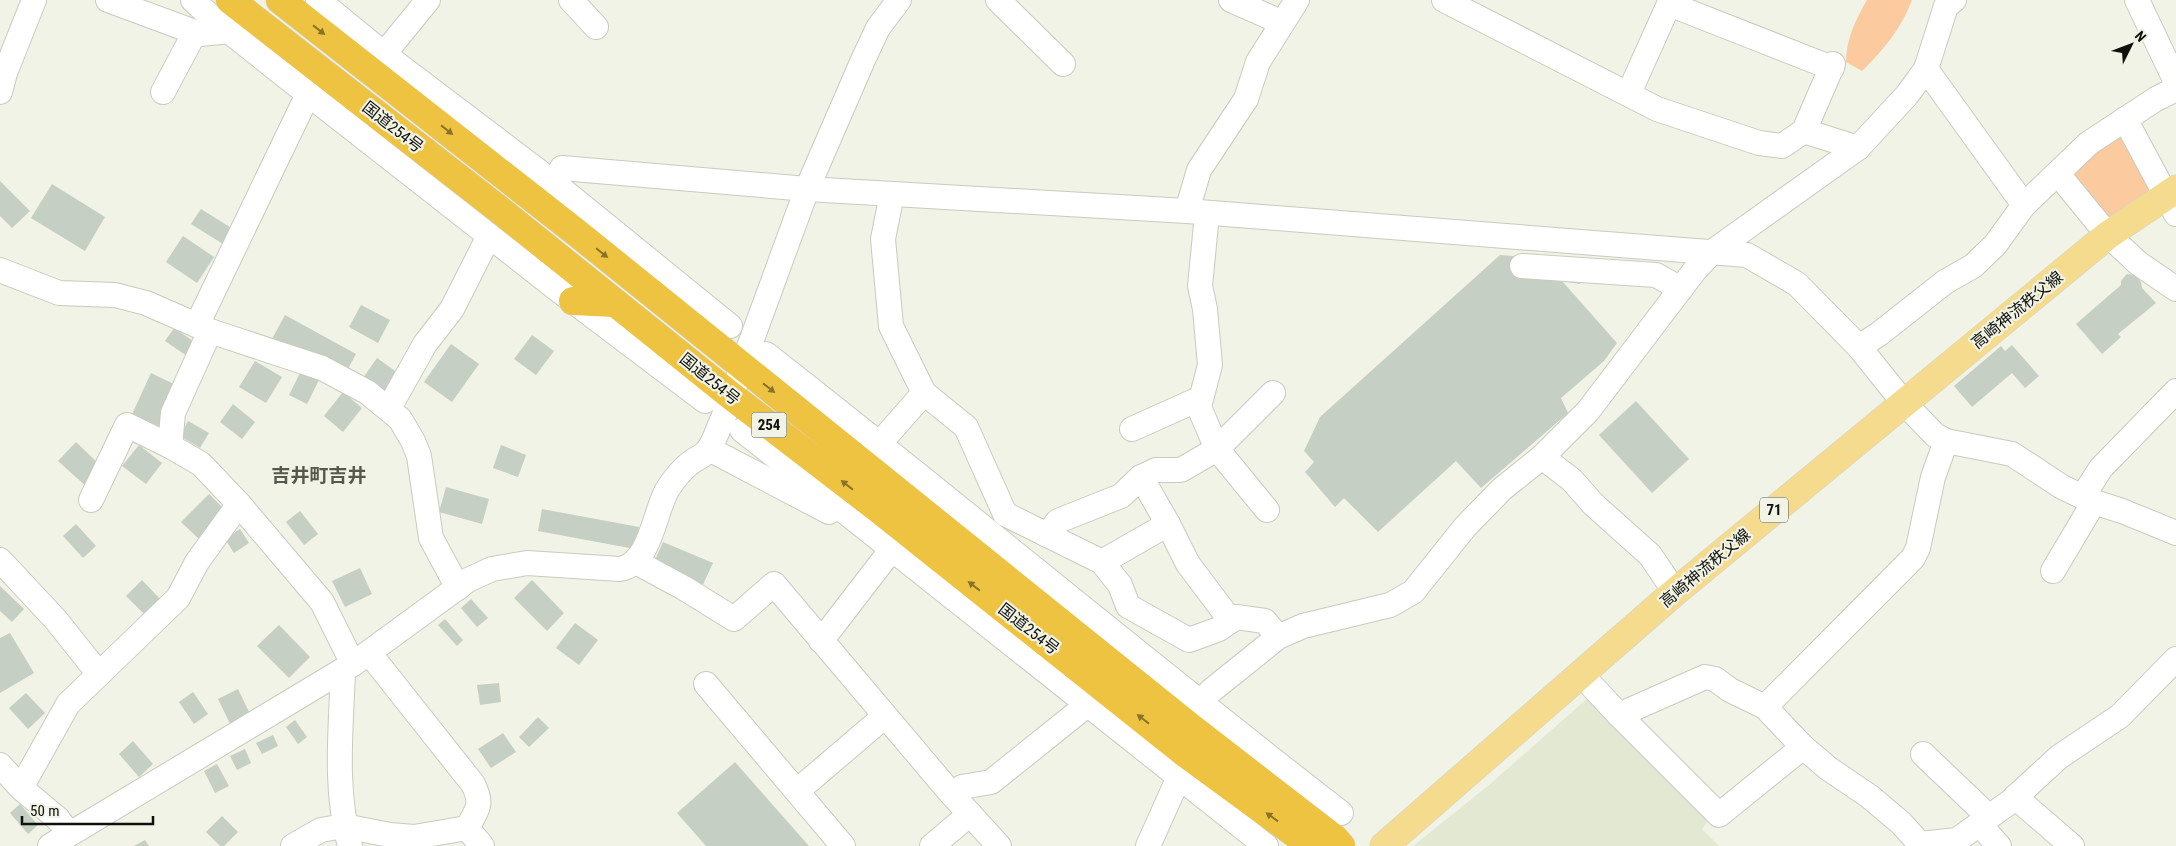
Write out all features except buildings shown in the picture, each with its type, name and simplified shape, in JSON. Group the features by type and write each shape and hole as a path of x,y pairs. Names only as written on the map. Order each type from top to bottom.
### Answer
{"highway":[{"name":"国道254号","path":"280,0 577,233 829,435 1194,715 1342,846"},
{"name":"国道254号","path":"209,20 493,205 615,303 718,398 877,508 1208,770 1312,846"},
{"path":"573,301 615,303"}],"main road":[{"name":"高崎神流秩父線","path":"1384,846 1580,673 2108,235 2173,199"}],"street":[{"path":"0,92 5,72 34,0"},
{"path":"193,0 209,20"},
{"path":"318,0 384,54 554,183 730,326"},
{"path":"384,54 428,0"},
{"path":"571,0 596,26"},
{"path":"718,398 741,366 807,189 863,60 878,28 899,0"},
{"path":"998,0 1063,64"},
{"path":"1231,0 1282,22"},
{"path":"1267,510 1217,449 1199,407 1210,365 1205,309 1200,286 1197,213 1199,170 1246,99 1258,62 1297,0"},
{"path":"1444,0 1657,109 1759,143 1782,146 1804,131 1833,66 1669,4 1629,93"},
{"path":"2137,0 2176,82"},
{"path":"0,765 21,788 58,819 71,839 355,663 476,576 492,569 536,563 620,569 630,567 636,562 643,551 667,490 677,476 693,461 702,457 709,450 723,418 718,398 573,301 308,94 231,31 209,20 117,1"},
{"path":"1194,715 1212,690 1278,637 1303,626 1390,604 1413,592 1477,514 1502,489 1542,457 1588,411 1681,289 1712,252 1858,148 1907,94 1926,69 1947,2"},
{"path":"163,92 209,20"},
{"path":"1926,69 2024,206"},
{"path":"1859,347 1879,334 1945,282 1973,266 1995,245 2024,206 2089,143 2176,89"},
{"path":"170,446 173,413 204,328 308,94"},
{"path":"2125,119 2173,199"},
{"path":"1804,131 1858,148"},
{"path":"554,183 562,168 807,189 1197,213 1747,255 1797,284 1859,347 1904,404 1935,435 1946,441 2012,454 2062,487 2176,533"},
{"path":"2058,174 2108,235 2138,263 2176,289"},
{"path":"554,183 577,233"},
{"path":"892,194 883,239 891,326 924,393 966,427 1005,514 1102,562 1120,584 1128,606 1188,640 1219,630 1236,617 1265,621 1278,637"},
{"path":"389,408 425,344 452,309 490,236"},
{"path":"1522,266 1656,275 1681,289"},
{"path":"0,270 59,294 115,295 146,302 204,328 322,368 368,392 389,408 407,430 419,456 431,538 458,588"},
{"path":"766,354 884,447 1194,715 1341,814"},
{"path":"2053,571 2101,468 2176,390"},
{"path":"884,447 924,393"},
{"path":"1047,535 1058,521 1121,496 1141,477 1156,470 1180,470 1217,449 1273,393"},
{"path":"1132,429 1201,398"},
{"path":"91,500 127,425 201,464 239,504 322,602 355,663 473,784 479,803 477,811 467,828 414,837 390,835 347,836 321,830 293,846"},
{"path":"742,430 838,504 1266,846"},
{"path":"829,435 884,447"},
{"path":"1764,707 1913,558 1918,548 1933,477 1946,441"},
{"path":"709,450 832,513 838,504"},
{"path":"1542,457 1572,480 1593,504 1650,555 1676,592"},
{"path":"1141,477 1188,564 1231,621"},
{"path":"21,788 68,704 178,598 198,562 239,504"},
{"path":"877,508 895,551"},
{"path":"1102,562 1168,524"},
{"path":"821,641 895,551"},
{"path":"0,560 56,620 99,674"},
{"path":"636,562 684,588 734,619 774,584 952,795 999,846"},
{"path":"1619,715 1705,676 1715,679 1730,690 1764,707 1803,747 1829,769 1869,796 1901,823 1920,844 1957,840 2015,797 2059,757 2120,716 2176,659"},
{"path":"347,836 339,775 355,663"},
{"path":"1580,673 1619,715 1719,815 1803,747"},
{"path":"706,684 843,846"},
{"path":"952,795 962,787 991,782 1087,704"},
{"path":"797,792 885,716"},
{"path":"1923,754 1984,820 1999,846"},
{"path":"1160,763 1208,770"},
{"path":"1148,846 1179,778"},
{"path":"2015,797 2072,846"},
{"path":"932,846 970,814"},
{"path":"467,828 482,846"}],"shaded area":[{"path":"1867,0 1912,0 1903,20 1891,38 1862,71 1846,62 1846,54 1852,29"},
{"path":"2119,128 2157,187 2128,204 2105,223 2066,173"},
{"path":"1588,698 1708,821 1702,829 1719,846 1413,846 1489,785"}],"district":[{"name":"吉井町吉井","path":"319,475"}]}
